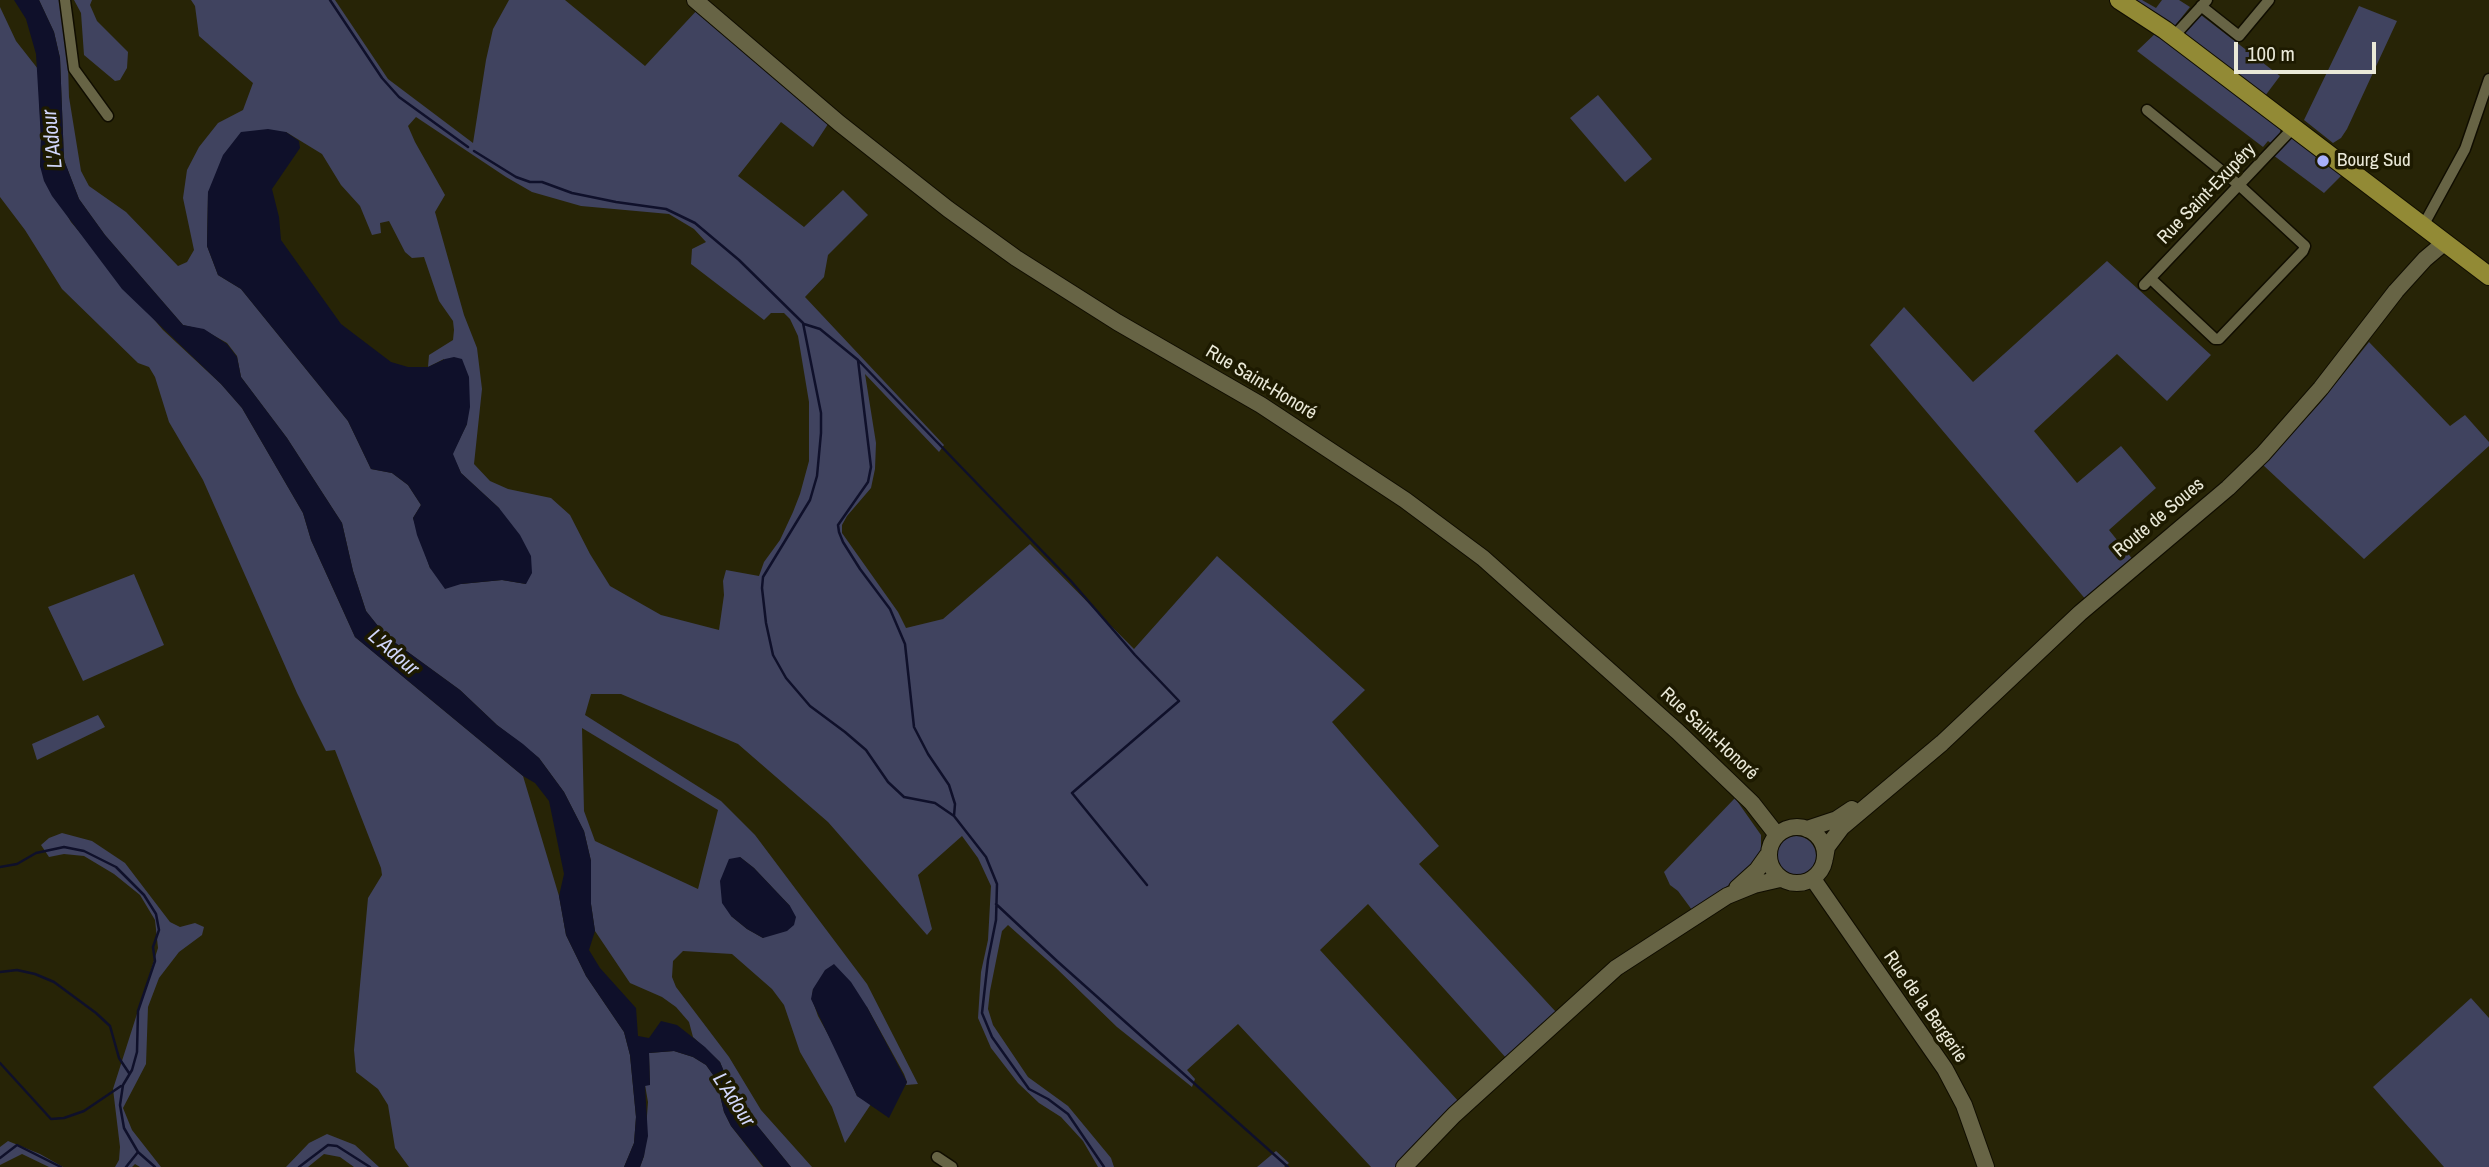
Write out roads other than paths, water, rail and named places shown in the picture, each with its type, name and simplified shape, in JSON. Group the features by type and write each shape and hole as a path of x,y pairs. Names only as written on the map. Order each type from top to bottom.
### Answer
{"main road":[{"path":"2127,4 2174,36 2489,276"}],"street":[{"path":"65,0 74,69 107,116"},
{"name":"Rue Saint-Honoré","path":"695,0 839,123 947,209 1016,258 1117,322 1261,405 1405,500 1483,558 1688,741 1752,803 1777,835"},
{"path":"2174,36 2204,3 2239,36 2269,0"},
{"path":"2423,226 2465,149 2489,79"},
{"path":"2147,110 2239,185"},
{"name":"Rue Saint-Exupéry","path":"2239,185 2305,246 2304,251 2222,338 2215,340 2148,282 2239,185 2294,127"},
{"name":"Route de Soues","path":"1825,858 1827,847 1836,834 1942,743 2080,613 2246,471 2321,388 2412,273 2444,243"},
{"name":"Route de Soues","path":"1807,829 1837,819 1859,804 1873,800"},
{"path":"1404,1167 1454,1115 1607,976 1727,896 1757,870 1777,835 1785,829 1797,827 1807,829 1821,840 1825,858 1821,870 1813,879 1799,884 1780,879 1754,885 1727,896"},
{"path":"1767,856 1780,879"},
{"name":"Rue de la Bergerie","path":"1813,879 1945,1069 1964,1105 1986,1167"},
{"path":"937,1157 952,1167"}],"water":[{"name":"L'Adour","path":"14,0 39,0 54,32 60,58 64,160 79,199 105,235 183,325 204,329 227,344 237,357 241,377 287,438 342,523 366,611 386,636 460,690 497,725 539,758 564,792 584,831 591,861 591,904 595,931 589,950 600,968 636,1008 638,1036 649,1038 661,1021 677,1025 705,1047 720,1062 730,1086 751,1118 791,1167 764,1167 731,1126 724,1112 716,1079 706,1065 693,1057 674,1051 649,1053 650,1085 645,1086 648,1136 644,1156 640,1167 624,1167 634,1143 636,1117 630,1055 624,1032 586,976 566,935 559,896 564,874 549,801 535,783 523,776 355,637 311,540 303,513 242,408 221,384 122,289 52,196 40,166 36,54 26,19"},
{"path":"268,129 286,132 299,141 300,148 272,189 281,240 341,324 391,362 408,367 428,367 454,357 462,359 469,377 470,407 467,424 453,454 461,473 499,508 520,535 531,556 532,573 526,584 502,580 461,584 445,589 430,568 417,535 413,518 421,505 408,485 392,473 371,469 348,421 241,289 218,275 207,246 208,192 223,155 241,132"},
{"path":"740,857 790,906 796,917 794,925 787,931 763,938 731,916 722,903 720,881 729,859"},
{"path":"834,964 851,982 867,1007 907,1082 889,1118 857,1096 811,999 813,989 825,970"}],"waterway":[{"path":"330,0 382,78 399,97 468,147"},
{"path":"474,151 516,177 530,182 542,182 572,193 616,202 666,209 695,223 739,260 803,323 821,413 821,433 817,476 810,500 763,577 766,623 773,655 786,678 810,706 866,750 888,782 904,797 935,803 954,816 986,857 997,884 996,920 982,1013 992,1037 1029,1089 1068,1114 1104,1167"},
{"path":"804,324 820,329 858,360 871,467 868,482 838,525 839,532 860,569 890,609 905,644 914,727 949,785 955,804 954,816"},
{"path":"858,360 1070,580 1179,701 1072,793 1147,885"},
{"path":"0,867 17,864 36,853 64,847 84,851 116,867 144,895 156,914 159,930 153,947 155,961 138,1011 137,1052 132,1070 123,1085 120,1105 124,1128 138,1152 155,1167"},
{"path":"996,904 1288,1167"},
{"path":"0,972 17,970 54,982 96,1013 110,1026 119,1058 129,1073"},
{"path":"0,1063 51,1119 84,1111 121,1086"},
{"path":"0,1158 17,1145 61,1167"},
{"path":"299,1167 328,1145 337,1146 370,1167"},
{"path":"126,1167 138,1152"}],"place":[{"name":"Bourg Sud","path":"2323,161"}]}
